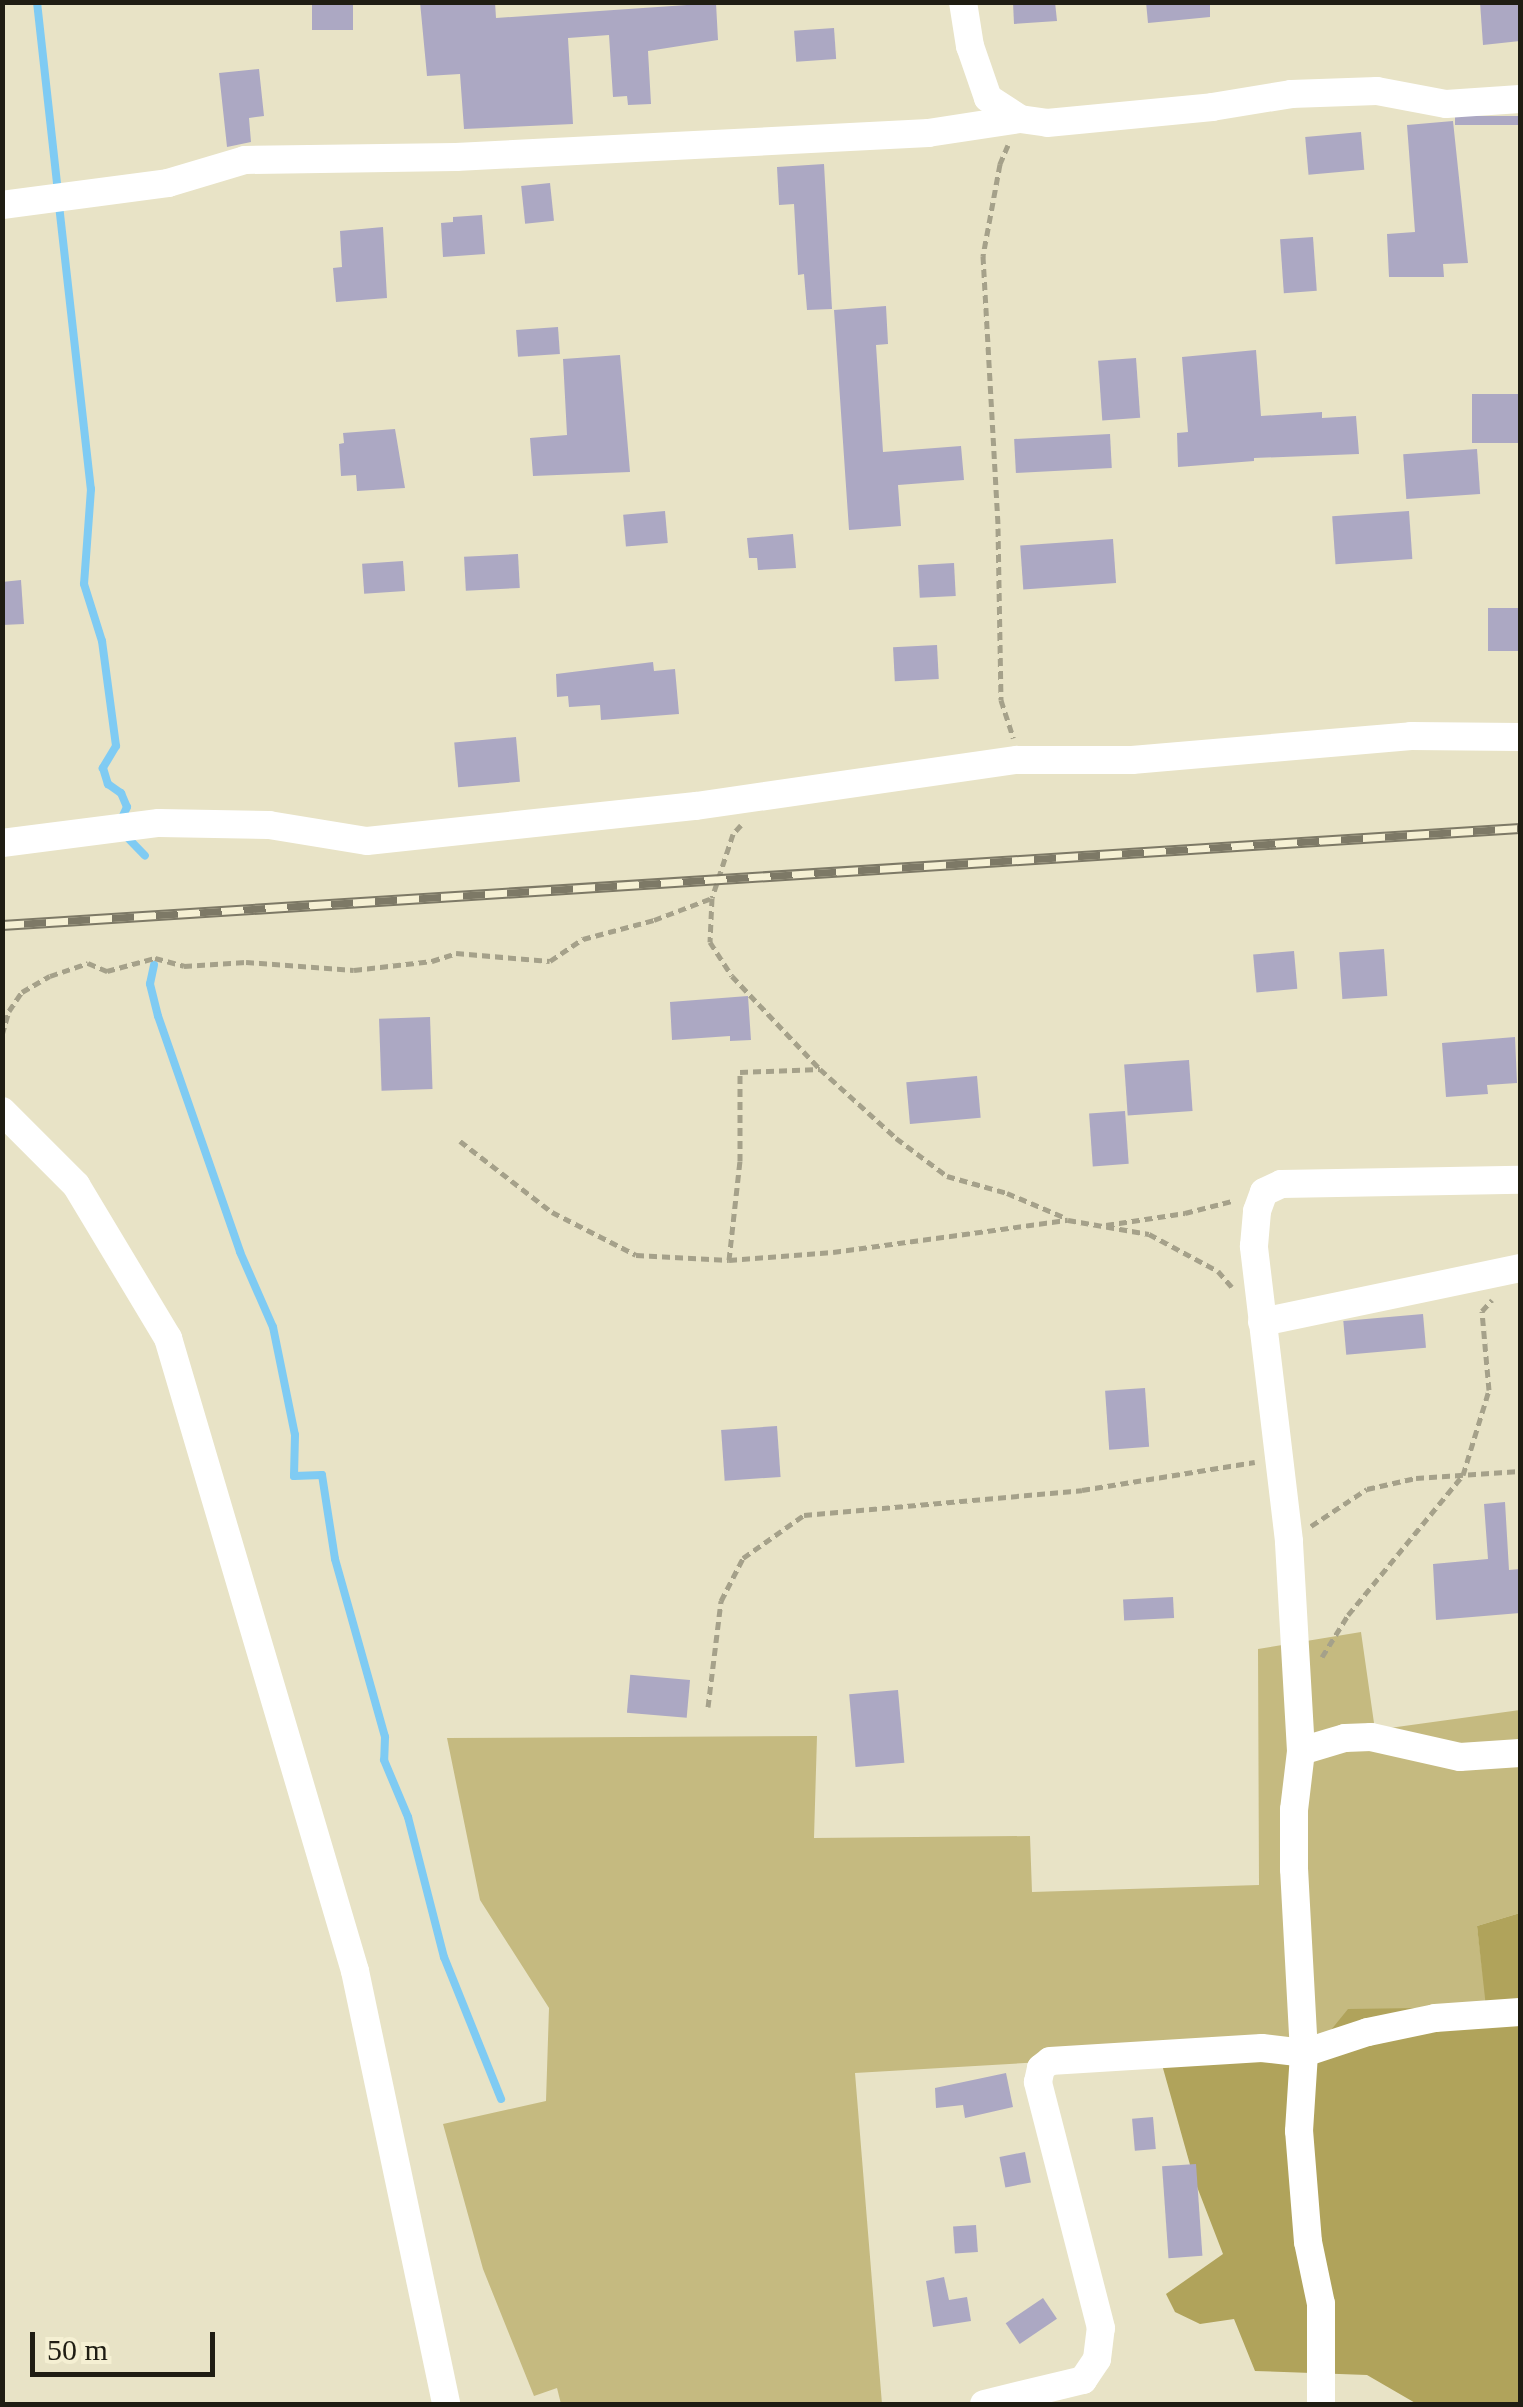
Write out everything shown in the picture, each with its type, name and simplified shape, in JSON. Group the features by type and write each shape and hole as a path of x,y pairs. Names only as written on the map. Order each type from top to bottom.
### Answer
{"street":[{"path":"963,2 970,46 988,98 1020,119"},
{"path":"2,204 168,183 246,160 456,157 928,133 1020,119 1047,123 1308,94 1376,91 1446,104 1520,98"},
{"path":"2,843 159,822 270,825 367,841 764,798 1017,760 1132,760 1411,736 1520,737"},
{"path":"2,1110 76,1184 168,1338 354,1971 446,2404"},
{"path":"1321,2404 1320,2304 1308,2242 1299,2132 1304,2053 1294,1869 1302,1751 1288,1542 1254,1246 1257,1212 1264,1192 1281,1184 1520,1180"},
{"path":"1262,1322 1520,1268"},
{"path":"1302,1751 1345,1738 1370,1737 1460,1757 1520,1753"},
{"path":"984,2404 1082,2380 1097,2358 1101,2328 1038,2082 1041,2068 1050,2061 1262,2048 1304,2053 1336,2046 1368,2032 1434,2018 1520,2012"}],"path":[{"path":"1017,760 1001,700 998,528 983,256 1000,164 1020,119"},
{"path":"764,798 733,834 712,898 710,942 732,976 820,1069 896,1138 947,1176 1006,1193 1068,1220 1150,1234 1218,1271 1262,1322"},
{"path":"2,1034 9,1011 22,992 50,976 88,963 107,971 155,958 184,966 246,962 354,970 456,953 550,962 584,939 712,898"},
{"path":"729,1260 740,1161 740,1072 820,1069"},
{"path":"460,1141 552,1212 636,1255 729,1260 833,1252 1068,1220"},
{"path":"1100,1225 1185,1214 1264,1192"},
{"path":"1298,1693 1348,1615 1463,1475 1489,1390 1482,1311 1496,1295"},
{"path":"708,1707 721,1602 743,1558 804,1515 1082,1490 1277,1457"},
{"path":"1288,1542 1366,1489 1520,1471"}],"shaded area":[{"path":"1361,1632 1375,1730 1520,1710 1520,1913 1477,1926 1487,2007 1318,2046 855,2073 882,2404 561,2404 557,2388 534,2396 483,2269 443,2124 546,2101 549,2008 480,1900 447,1738 817,1736 814,1838 1030,1836 1032,1892 1259,1885 1258,1649"},
{"path":"1520,1913 1520,2404 1417,2404 1367,2375 1255,2371 1234,2319 1200,2324 1175,2312 1166,2294 1223,2254 1194,2179 1159,2054 1318,2046 1348,2009 1486,2007 1477,1926"}],"building":[{"path":"312,2 353,2 353,30 312,30"},
{"path":"420,2 495,2 496,18 716,3 718,40 648,51 651,104 628,105 627,96 613,97 609,35 568,38 573,124 464,129 460,74 427,76"},
{"path":"1013,2 1055,2 1057,21 1014,24"},
{"path":"1146,2 1210,2 1210,17 1148,23"},
{"path":"1480,2 1520,2 1520,41 1483,45"},
{"path":"834,28 836,59 796,62 794,31"},
{"path":"259,69 264,116 249,118 251,142 227,147 219,73"},
{"path":"1455,116 1520,116 1520,125 1455,125"},
{"path":"1453,121 1468,263 1443,264 1444,277 1389,277 1387,234 1415,232 1407,125"},
{"path":"1361,132 1364,170 1309,175 1305,137"},
{"path":"824,164 832,309 807,310 804,274 798,275 794,204 779,205 777,167"},
{"path":"550,183 554,221 525,224 521,186"},
{"path":"482,215 485,254 443,257 441,223 453,222 453,217"},
{"path":"383,227 387,298 336,302 333,268 342,267 340,231"},
{"path":"1313,237 1317,291 1284,293 1280,239"},
{"path":"886,306 888,344 876,345 883,452 961,446 964,480 898,485 901,526 849,530 834,310"},
{"path":"558,327 560,354 518,357 516,330"},
{"path":"1256,350 1261,416 1322,412 1322,418 1356,416 1359,454 1254,458 1178,467 1177,433 1188,432 1182,357"},
{"path":"620,355 630,472 533,476 530,438 567,435 563,359"},
{"path":"1136,358 1140,418 1102,421 1098,361"},
{"path":"1472,394 1520,394 1520,443 1472,443"},
{"path":"395,429 405,488 357,491 356,475 341,476 339,444 344,443 343,433"},
{"path":"1110,434 1112,468 1016,473 1014,439"},
{"path":"1477,449 1480,494 1406,499 1403,454"},
{"path":"665,511 668,543 626,547 623,515"},
{"path":"1409,511 1412,559 1336,564 1332,516"},
{"path":"793,534 796,568 758,570 757,558 749,558 747,538"},
{"path":"1113,539 1116,583 1023,589 1020,545"},
{"path":"518,554 520,588 466,591 464,557"},
{"path":"403,561 405,591 364,594 362,564"},
{"path":"954,563 956,596 920,598 918,565"},
{"path":"21,580 24,624 2,625 2,582"},
{"path":"1488,608 1520,608 1520,651 1488,651"},
{"path":"937,645 939,679 895,681 893,647"},
{"path":"653,662 654,671 675,669 679,714 601,720 600,705 569,707 568,696 557,697 556,674"},
{"path":"516,737 520,782 458,787 454,742"},
{"path":"1384,949 1387,996 1342,999 1339,952"},
{"path":"1294,951 1297,989 1256,992 1253,955"},
{"path":"748,996 751,1040 730,1041 730,1036 672,1040 670,1002"},
{"path":"430,1017 433,1089 382,1091 379,1019"},
{"path":"1515,1037 1517,1083 1487,1085 1488,1094 1446,1097 1442,1043"},
{"path":"1189,1060 1193,1111 1128,1115 1124,1065"},
{"path":"977,1076 981,1118 910,1124 906,1082"},
{"path":"1125,1111 1129,1164 1093,1166 1089,1114"},
{"path":"1423,1314 1426,1348 1346,1355 1343,1321"},
{"path":"1145,1388 1149,1447 1109,1450 1105,1391"},
{"path":"777,1426 781,1477 725,1481 721,1430"},
{"path":"1505,1502 1509,1570 1520,1569 1520,1613 1436,1620 1433,1564 1488,1559 1484,1504"},
{"path":"1173,1597 1174,1618 1124,1621 1123,1600"},
{"path":"630,1675 690,1680 687,1718 627,1713"},
{"path":"898,1690 904,1763 856,1767 849,1694"},
{"path":"1006,2073 1013,2107 965,2118 963,2105 936,2108 935,2088"},
{"path":"1153,2117 1156,2149 1135,2151 1132,2119"},
{"path":"1025,2152 1031,2182 1005,2187 999,2157"},
{"path":"1196,2164 1202,2256 1169,2258 1162,2166"},
{"path":"976,2225 978,2252 955,2254 953,2227"},
{"path":"944,2277 949,2300 967,2297 971,2321 933,2327 926,2281"},
{"path":"1043,2298 1057,2319 1020,2344 1006,2323"}],"waterway":[{"path":"37,2 58,191"},
{"path":"59,205 91,489 84,584 102,641 116,746 103,768 108,784 121,793 127,807 120,822"},
{"path":"124,834 145,856"},
{"path":"154,965 150,984 158,1016 240,1252 273,1327 295,1435 294,1476 322,1475 335,1559 385,1737 384,1760 408,1817 444,1957 501,2099"}],"railway":[{"path":"2,925 1520,828"}]}
